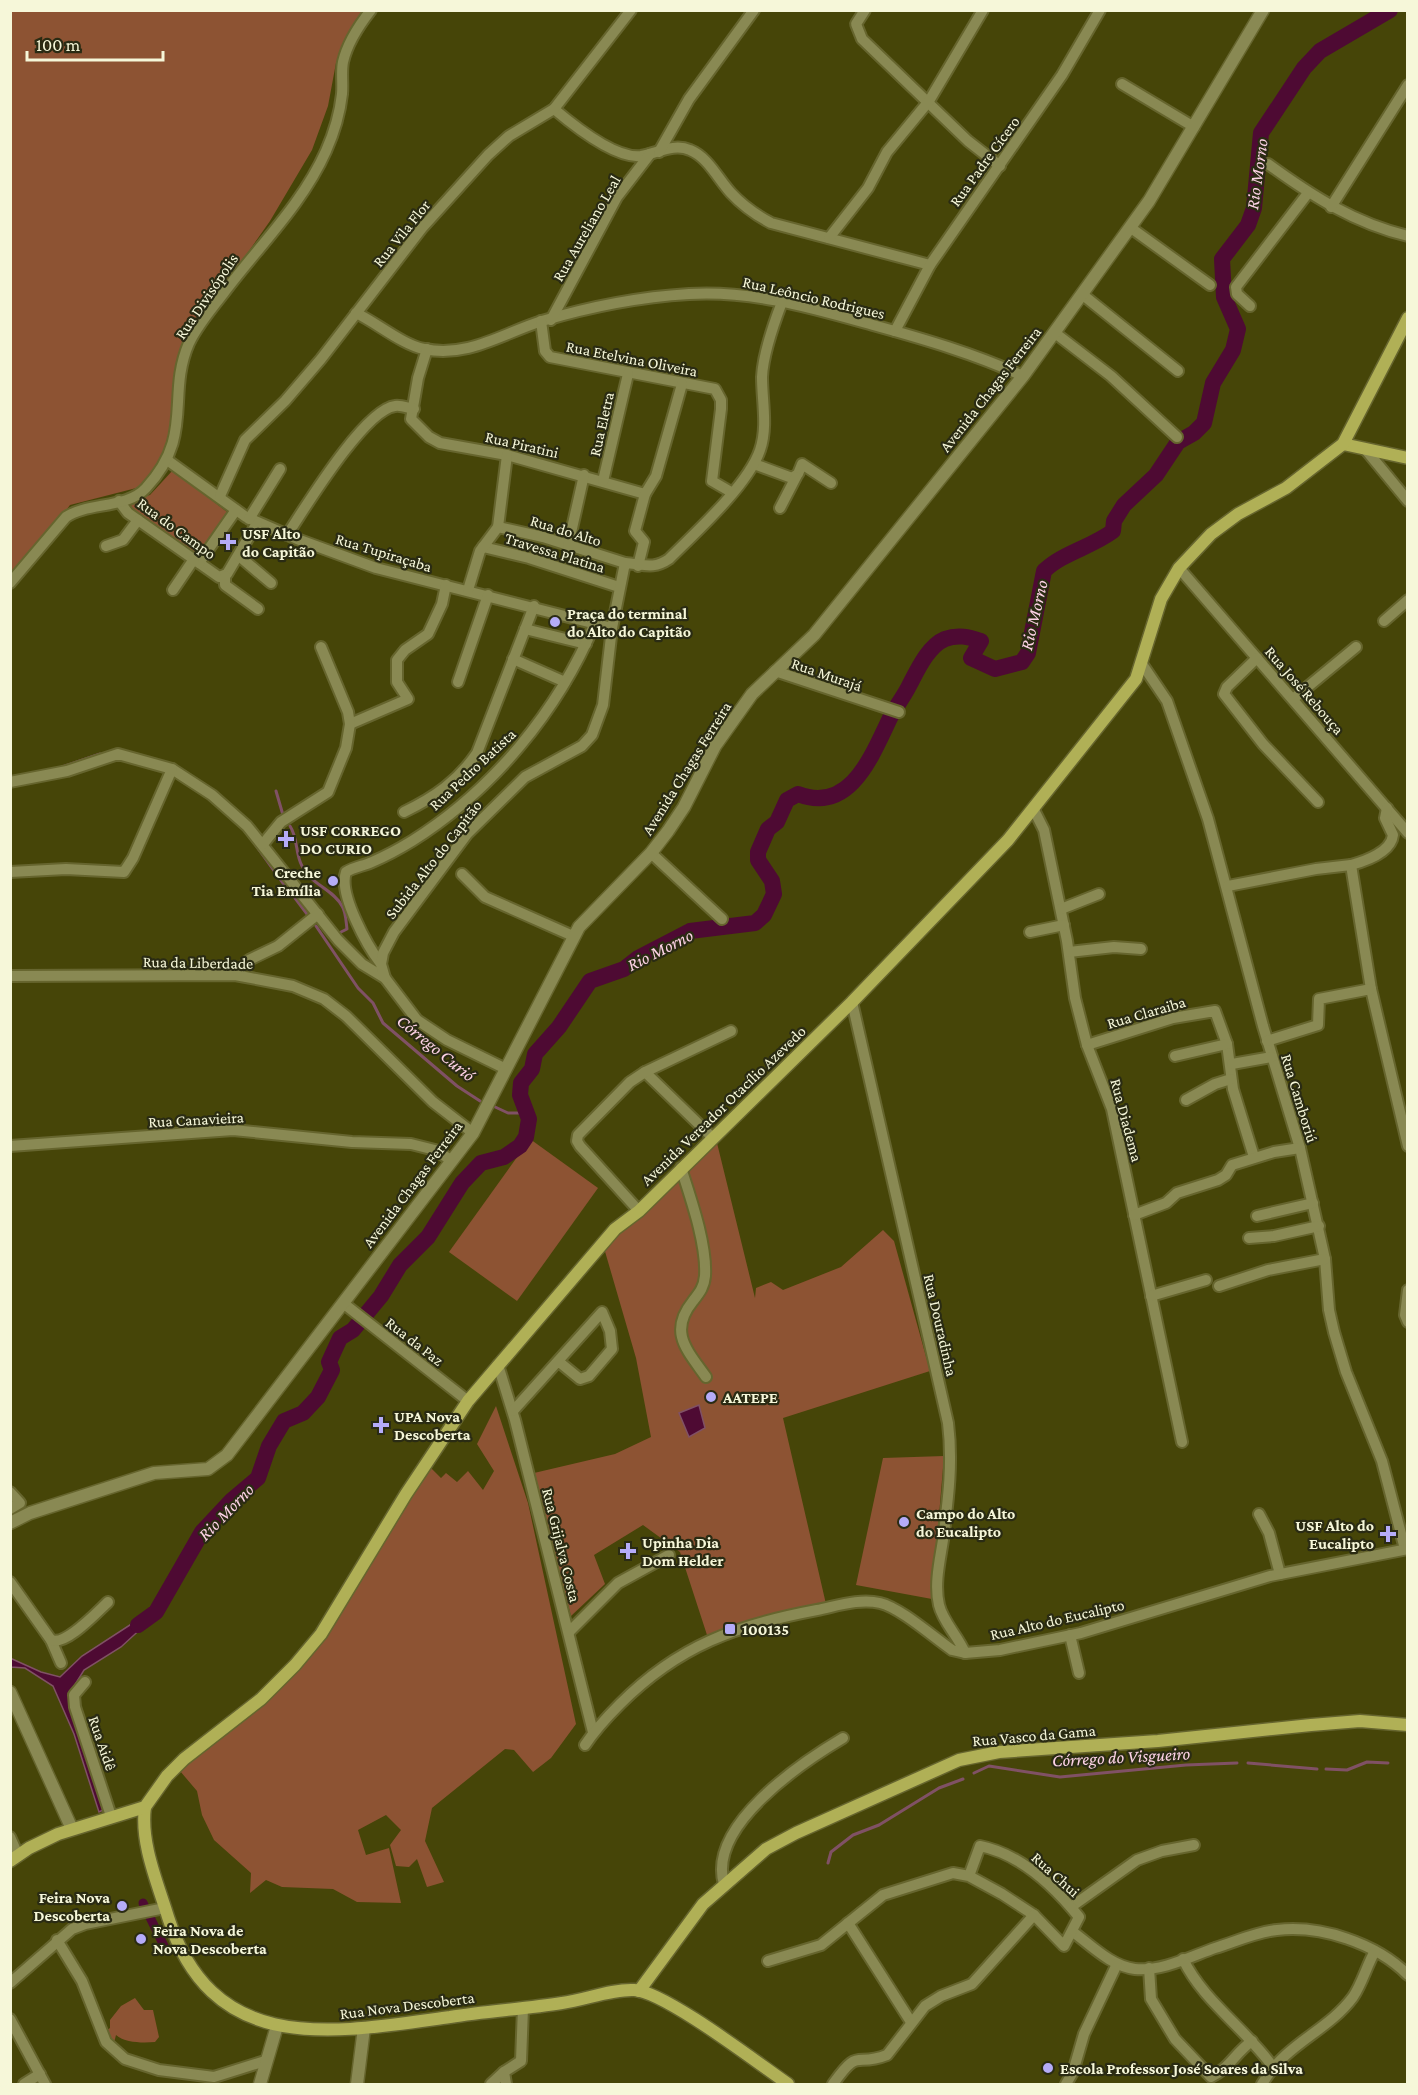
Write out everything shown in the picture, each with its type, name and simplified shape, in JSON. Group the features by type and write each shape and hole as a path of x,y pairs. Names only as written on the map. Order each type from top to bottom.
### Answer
{"main road":[{"name":"Avenida Vereador Otacílio Azevedo","path":"145,1807 167,1776 184,1759 261,1699 321,1634 406,1494 468,1401 609,1236 639,1212 681,1168 852,1002 931,922 1034,810 1064,768 1136,679 1161,599 1179,568 1211,534 1238,514 1286,488 1342,444 1379,369 1407,321"},
{"path":"1342,444 1407,458"},
{"name":"Rua Vasco da Gama","path":"639,1991 704,1904 724,1884 780,1841 965,1758 999,1752 1158,1741 1322,1724 1360,1722 1407,1725"},
{"path":"14,1858 72,1829 145,1807"},
{"name":"Rua Nova Descoberta","path":"145,1807 146,1838 165,1908 184,1956 203,1983 244,2013 277,2026 328,2031 364,2028 639,1991"},
{"path":"639,1991 692,2018 788,2085"}],"street":[{"name":"Rua Divisópolis","path":"10,583 73,512 119,501 144,491 168,460 176,434 182,373 190,341 221,296 313,178 327,148 339,109 343,61 361,22 371,10"},
{"name":"Rua Vila Flor","path":"220,496 245,440 291,394 423,228 488,155 509,136 554,109 631,10"},
{"name":"Rua Aureliano Leal","path":"546,320 617,198 654,153 689,99 754,10"},
{"path":"865,10 856,28 862,39 968,141 999,166"},
{"path":"829,238 868,188 893,144 929,101 983,10"},
{"name":"Rua Padre Cícero","path":"895,331 930,265 1062,75 1100,10"},
{"name":"Avenida Chagas Ferreira","path":"10,1523 30,1513 154,1473 197,1471 214,1467 227,1455 347,1306 451,1160 473,1133 573,936 592,912 653,854 684,807 715,746 752,694 814,635 1057,334 1131,228 1263,10"},
{"path":"1122,84 1194,127"},
{"path":"1331,207 1407,85"},
{"path":"554,109 575,126 622,154 639,156 673,147 692,151 745,206 771,223 930,265"},
{"path":"1268,164 1331,207 1370,225 1407,236"},
{"path":"1250,306 1236,294 1236,287 1308,193"},
{"path":"1131,228 1210,285"},
{"name":"Rua Leôncio Rodrigues","path":"356,313 382,325 410,344 427,349 460,351 546,320 618,303 689,294 725,293 782,302 895,331 986,359 1023,376"},
{"path":"1083,295 1178,370"},
{"path":"782,302 764,359 763,437 754,464 788,477 796,477"},
{"name":"Rua Etelvina Oliveira","path":"546,320 542,340 547,355 628,374 711,388 718,393 722,409 712,481 731,492"},
{"path":"1057,334 1112,376 1177,437"},
{"path":"287,535 345,451 371,420 394,406 414,409 415,390 427,349"},
{"name":"Rua Eletra","path":"603,481 628,374"},
{"path":"638,566 644,540 635,531 645,494 656,476 682,384"},
{"name":"Rua Piratini","path":"414,409 411,422 440,443 507,454 645,494"},
{"path":"1366,450 1407,501"},
{"path":"468,590 476,562 498,527 507,454"},
{"name":"Rua Tupiraçaba","path":"168,460 253,521 287,535 376,568 534,606 612,628"},
{"name":"Rua do Alto","path":"498,527 625,564 654,567 669,559 754,464"},
{"path":"780,508 802,464 831,483"},
{"path":"222,577 239,556 253,521 280,469"},
{"path":"568,546 584,475"},
{"name":"Rua do Campo","path":"119,501 138,520 222,577 225,585 258,609"},
{"path":"173,590 236,510"},
{"path":"106,546 123,540 138,520"},
{"name":"Travessa Platina","path":"483,548 529,558 619,587"},
{"path":"239,556 271,583"},
{"name":"Subida Alto do Capitão","path":"381,964 383,953 394,932 467,834 525,777 582,746 592,735 603,705 612,628 625,564"},
{"name":"Rua José Rebouça","path":"1179,568 1407,833"},
{"path":"350,724 408,699 397,682 398,660 405,650 428,634 442,604 447,585"},
{"path":"458,681 488,595"},
{"path":"1384,621 1407,600"},
{"path":"404,812 433,798 465,770 477,753 534,606"},
{"name":"Rua Pedro Batista","path":"381,964 370,950 358,925 345,883 346,872 387,856 450,813 500,768 529,736 565,682 595,623"},
{"path":"525,629 586,644"},
{"path":"263,844 281,822 328,792 346,748 350,724 348,712 321,647"},
{"path":"1293,699 1356,647"},
{"path":"1257,658 1227,687 1224,694 1263,744 1318,802"},
{"path":"513,659 565,682"},
{"name":"Rua Camboriú","path":"1142,664 1167,701 1178,727 1228,886 1267,1041 1300,1148 1319,1227 1325,1259 1329,1310 1334,1332 1346,1372 1382,1461 1406,1549"},
{"name":"Rua Murajá","path":"775,671 870,705 899,712"},
{"path":"10,782 67,771 118,754 172,768 212,795 263,844 338,940 362,964 385,978"},
{"path":"10,872 66,869 124,872 133,858 172,768"},
{"path":"1228,886 1316,869 1351,865 1378,854 1390,844 1393,835 1385,818 1387,808"},
{"name":"Rua Diadema","path":"1034,810 1044,830 1064,924 1075,998 1087,1045 1112,1109 1182,1442"},
{"path":"653,854 722,919"},
{"path":"1351,865 1371,989 1407,1146"},
{"path":"462,874 485,897 573,936"},
{"path":"1061,909 1098,894"},
{"path":"235,975 249,960 278,946 318,914"},
{"path":"1030,932 1064,924"},
{"path":"1069,952 1114,946 1141,950"},
{"path":"381,964 385,978 417,1020 430,1030 506,1069"},
{"name":"Rua da Liberdade","path":"10,976 235,975 293,986 324,999 346,1016 433,1102 473,1133"},
{"path":"1267,1041 1318,1025 1319,999 1371,989"},
{"name":"Rua Douradinha","path":"852,1002 948,1423 951,1474 938,1578 938,1601 944,1618 957,1635 966,1653"},
{"name":"Rua Claraiba","path":"1087,1045 1173,1018 1214,1010 1227,1044"},
{"path":"639,1212 577,1142 578,1135 630,1082 645,1072 731,1031"},
{"path":"1175,1056 1227,1044 1232,1064 1231,1078 1254,1157"},
{"path":"1232,1064 1272,1057"},
{"path":"645,1072 713,1138"},
{"path":"1186,1100 1231,1078"},
{"name":"Rua Canavieira","path":"10,1146 233,1130 352,1142 411,1144 435,1150 451,1160"},
{"path":"1134,1215 1166,1203 1177,1193 1218,1180 1226,1175 1232,1166 1254,1157 1300,1148"},
{"path":"681,1168 690,1197 705,1273 701,1292 684,1314 680,1328 681,1338 706,1377"},
{"path":"1257,1216 1313,1203"},
{"path":"1249,1238 1274,1236 1319,1227"},
{"path":"1219,1286 1268,1270 1325,1259"},
{"path":"1151,1296 1206,1280"},
{"path":"1407,1290 1405,1315 1407,1322"},
{"name":"Rua da Paz","path":"347,1306 468,1401"},
{"path":"513,1411 602,1312 610,1331 612,1349 589,1376 580,1379 558,1361"},
{"name":"Rua Grijalva Costa","path":"498,1365 513,1411 593,1732"},
{"path":"10,1492 20,1503 10,1509"},
{"path":"1259,1514 1269,1533 1280,1574"},
{"name":"Rua Alto do Eucalipto","path":"585,1745 593,1732 643,1681 686,1651 713,1637 776,1618 867,1601 882,1603 952,1650 966,1653 1000,1650 1070,1635 1280,1574 1406,1549"},
{"path":"569,1632 618,1583 669,1555"},
{"path":"10,1582 51,1640 62,1663"},
{"path":"51,1640 57,1642 67,1636 108,1602"},
{"path":"1070,1635 1079,1674"},
{"name":"Rua Aidê","path":"85,1682 74,1695 75,1707 111,1816"},
{"path":"10,1692 72,1829"},
{"path":"724,1884 721,1870 724,1851 739,1825 791,1772 843,1738"},
{"path":"10,1837 14,1858"},
{"path":"1071,1907 1137,1860 1162,1851 1194,1845"},
{"name":"Rua Chui","path":"969,1876 981,1846 1028,1866 1079,1917 1070,1937"},
{"path":"768,1961 821,1945 883,1895 948,1874 969,1876 1034,1915 1064,1946 1070,1937 1117,1964 1137,1970 1183,1959 1276,1930 1313,1931 1339,1937 1375,1951 1407,1975"},
{"path":"10,1983 57,1940 85,1924 165,1908"},
{"path":"833,2085 846,2065 855,2059 887,2055 911,2022 932,2001 972,1984 1034,1915"},
{"path":"848,1923 911,2022"},
{"path":"57,1940 82,1981 106,2042 125,2059 159,2070 214,2077 265,2061"},
{"path":"1262,2085 1273,2067 1353,1997 1375,1951"},
{"path":"1183,1959 1192,1979 1252,2041 1273,2067"},
{"path":"1065,2085 1073,2072 1084,2034 1117,1964"},
{"path":"1149,1968 1151,1999 1175,2039 1211,2077 1225,2071 1236,2052 1252,2041"},
{"path":"491,2085 504,2072 521,2061 523,2008"},
{"path":"10,2019 45,2085"},
{"path":"260,2085 265,2061 277,2026"},
{"path":"357,2085 364,2028"},
{"path":"504,2072 506,2085"},
{"path":"24,2085 40,2074"}],"shaded area":[{"path":"11,11 364,11 336,63 328,106 312,150 270,221 183,345 175,449 148,485 70,505 11,585"},
{"path":"173,470 227,512 197,555 132,512 126,501 150,495"},
{"path":"530,1139 598,1188 517,1301 449,1252"},
{"name":"AATEPE","path":"717,1143 755,1298 756,1288 771,1282 783,1290 841,1267 883,1230 894,1241 930,1371 783,1418 826,1604 766,1617 707,1635 680,1552 643,1525 594,1555 605,1584 571,1616 534,1473 615,1454 651,1437 636,1358 604,1248"},
{"path":"699,1405 705,1428 689,1437 679,1413"},
{"path":"496,1406 528,1503 576,1724 551,1758 533,1772 514,1750 505,1749 432,1808 425,1841 444,1882 427,1887 417,1859 409,1867 396,1866 390,1845 401,1830 386,1815 358,1830 366,1855 389,1848 401,1903 357,1902 333,1889 282,1887 266,1880 250,1893 251,1873 214,1840 202,1815 197,1791 180,1771 219,1739 316,1648 430,1467 441,1478 446,1473 457,1482 468,1471 483,1490 494,1471 477,1444"},
{"name":"Campo do Alto do Eucalipto","path":"944,1456 932,1599 856,1585 883,1458"},
{"path":"153,1610 158,1613 121,1647 84,1670 71,1691 105,1809 99,1812 74,1734 53,1686 25,1668 11,1667 10,1658 41,1672 60,1677 82,1656"},
{"path":"135,1998 144,2010 153,2010 159,2037 155,2042 140,2042 124,2040 116,2035 114,2043 106,2031 110,2028 110,2020 121,2006"}],"waterway":[{"name":"Rio Morno","path":"138,1625 156,1612 202,1532 232,1500 258,1478 269,1446 284,1421 303,1413 318,1397 332,1370 329,1362 340,1338 353,1330 381,1296 400,1265 428,1237 462,1183 481,1163 504,1157 520,1146 526,1137 529,1119 520,1095 521,1083 532,1069 535,1054 559,1027 590,981 624,969 638,958 690,931 755,923 764,915 774,894 772,881 758,860 758,852 768,829 777,822 787,800 798,794 817,798 833,796 846,788 858,776 868,762 919,666 939,642 959,636 981,641 971,658 995,669 1022,662 1028,653 1044,571 1059,559 1113,531 1114,521 1124,505 1156,475 1178,442 1194,433 1204,423 1213,383 1233,350 1238,329 1224,297 1222,259 1248,225 1254,208 1261,133 1304,68 1320,51 1390,10"},
{"name":"Córrego Curió","path":"62,767 100,754"},
{"path":"276,791 283,815"},
{"path":"290,826 300,861 306,872 333,895 343,908 347,929 341,932"},
{"name":"Córrego Curió","path":"247,833 288,890"},
{"name":"Córrego Curió","path":"295,898 307,914"},
{"name":"Córrego Curió","path":"316,926 358,988 373,1003 383,1023 457,1086 480,1101"},
{"name":"Córrego Curió","path":"493,1106 508,1113 526,1113"},
{"name":"Córrego do Visgueiro","path":"1326,1769 1347,1770 1367,1762 1388,1763"},
{"name":"Córrego do Visgueiro","path":"974,1773 989,1766 1060,1777 1186,1765 1237,1763"},
{"name":"Córrego do Visgueiro","path":"1248,1763 1317,1769"},
{"name":"Córrego do Visgueiro","path":"828,1863 831,1852 853,1835 879,1825 939,1788 963,1779"},
{"path":"143,1903 166,1950"}],"place":[{"name":"USF Alto do Capitão","path":"228,542"},
{"name":"Praça do terminal do Alto do Capitão","path":"555,622"},
{"name":"USF CORREGO DO CURIO","path":"286,839"},
{"name":"Creche Tia Emília","path":"333,881"},
{"name":"AATEPE","path":"711,1397"},
{"name":"UPA Nova Descoberta","path":"381,1425"},
{"name":"Campo do Alto do Eucalipto","path":"904,1522"},
{"name":"USF Alto do Eucalipto","path":"1388,1534"},
{"name":"Upinha Dia Dom Helder","path":"628,1551"},
{"name":"100135","path":"730,1629"},
{"name":"Feira Nova Descoberta","path":"122,1906"},
{"name":"Feira Nova de Nova Descoberta","path":"141,1939"},
{"name":"Escola Professor José Soares da Silva","path":"1048,2068"}]}
